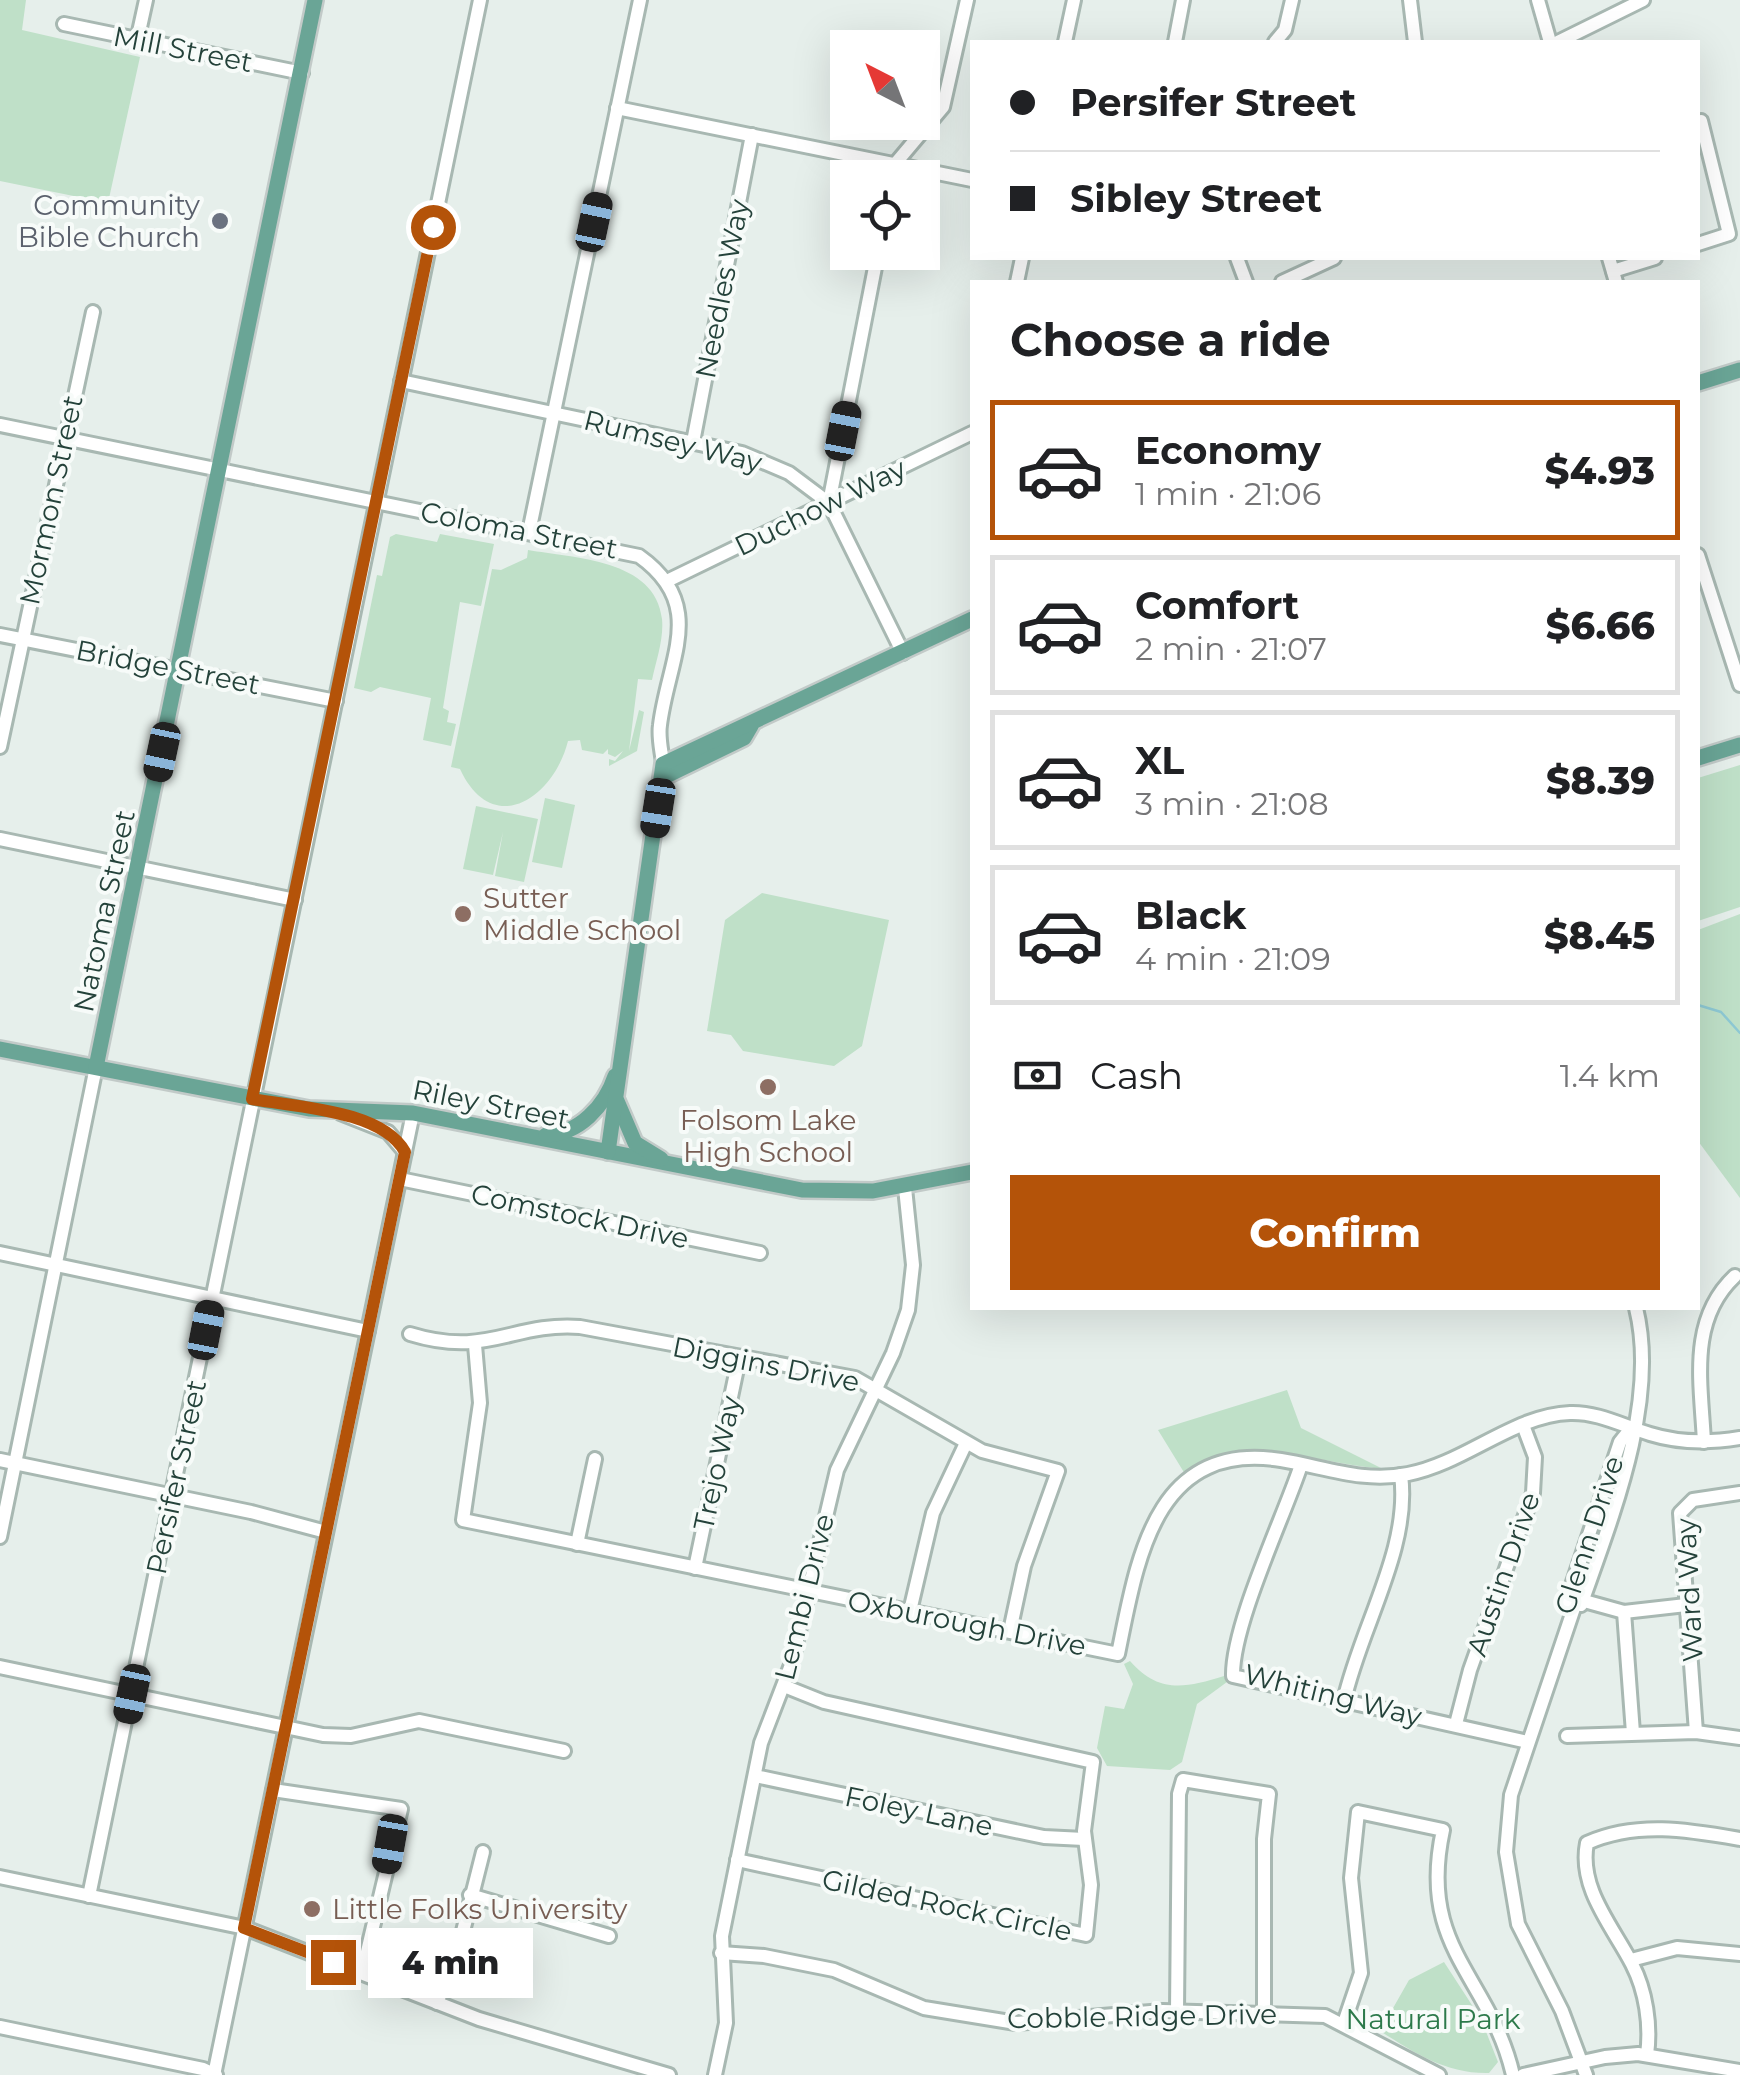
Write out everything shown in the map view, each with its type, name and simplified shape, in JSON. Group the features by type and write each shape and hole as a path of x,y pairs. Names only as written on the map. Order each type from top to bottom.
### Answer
{"main road":[{"name":"Natoma Street","path":"96,1067 315,0"},
{"path":"1700,383 1740,370"},
{"path":"608,1152 662,771 744,738 751,726 970,620"},
{"path":"1700,757 1740,745"},
{"name":"Riley Street","path":"0,1049 252,1099 332,1110 414,1113 802,1190 905,1188 970,1172"},
{"path":"519,1134 560,1135 579,1125 612,1084 622,1053"},
{"path":"616,1097 626,1130 636,1142 673,1165"}],"street":[{"path":"138,41 146,0"},
{"name":"Persifer Street","path":"89,1896 480,0"},
{"path":"529,532 640,0"},
{"path":"902,160 946,101 967,0"},
{"path":"1065,40 1074,0"},
{"path":"1175,40 1183,0"},
{"path":"1275,40 1288,23 1292,0"},
{"path":"1410,0 1415,40"},
{"path":"1538,0 1549,40"},
{"path":"1562,40 1643,0"},
{"name":"Mill Street","path":"64,24 302,73"},
{"path":"618,108 849,160"},
{"path":"1700,243 1729,234 1701,122"},
{"name":"Needles Way","path":"693,442 752,136"},
{"path":"940,176 970,180"},
{"path":"1286,280 1330,260"},
{"path":"1612,270 1649,260"},
{"path":"829,502 874,270"},
{"name":"Mormon Street","path":"0,747 93,312"},
{"name":"Rumsey Way","path":"402,381 693,442 773,464 829,502 903,653"},
{"name":"Coloma Street","path":"0,425 624,549 653,566 666,581"},
{"name":"Duchow Way","path":"666,581 970,434"},
{"path":"1700,561 1740,685"},
{"path":"662,771 659,729 680,628 666,581"},
{"name":"Bridge Street","path":"0,635 336,701"},
{"path":"0,839 295,900"},
{"name":"Natoma Street","path":"0,1538 96,1067"},
{"path":"332,1110 388,1132 405,1152"},
{"path":"0,2027 214,2075 414,1113"},
{"name":"Comstock Drive","path":"400,1179 760,1252"},
{"name":"Lembi Drive","path":"715,2075 726,2023 721,1953 765,1729 784,1686 836,1470 902,1332 912,1288 913,1242 905,1188"},
{"path":"0,1253 368,1331"},
{"path":"1704,1442 1702,1328 1714,1296 1735,1276"},
{"name":"Glenn Drive","path":"1581,2071 1562,2011 1527,1949 1510,1894 1508,1808 1573,1604 1584,1599 1632,1445 1643,1369 1636,1310"},
{"name":"Diggins Drive","path":"410,1334 451,1344 476,1345 567,1326 841,1374 874,1387 966,1443 999,1457 1058,1471 1024,1566 1010,1631"},
{"name":"Oxburough Drive","path":"476,1345 479,1414 463,1520 1118,1654 1141,1546 1172,1496 1198,1476 1228,1463 1261,1458 1358,1477 1401,1475 1464,1457 1522,1425 1552,1415 1583,1414 1704,1442 1740,1438"},
{"name":"Trejo Way","path":"695,1568 739,1358"},
{"name":"Austin Drive","path":"1456,1724 1470,1670 1534,1493 1535,1457 1522,1425"},
{"name":"Glenn Drive","path":"1560,1646 1557,1632 1620,1442 1632,1427"},
{"path":"910,1610 934,1513 966,1443"},
{"path":"578,1544 595,1458"},
{"path":"0,1460 326,1532"},
{"name":"Whiting Way","path":"1301,1465 1249,1608 1233,1661 1234,1676 1528,1742"},
{"path":"1344,1701 1356,1652 1402,1524 1401,1475"},
{"name":"Ward Way","path":"1696,1732 1686,1604 1684,1505 1740,1493"},
{"path":"1584,1599 1624,1612 1686,1604"},
{"path":"1624,1612 1633,1733"},
{"path":"0,1667 342,1737 419,1721 564,1751"},
{"name":"Gilded Rock Circle","path":"737,1860 1086,1934 1090,1885 1084,1838 1093,1762 824,1702 784,1686"},
{"path":"1567,1736 1696,1732 1740,1738"},
{"name":"Foley Lane","path":"754,1776 1044,1837 1084,1838"},
{"path":"1177,2011 1179,1794 1183,1780 1201,1780 1269,1794 1264,1839 1264,2013"},
{"path":"274,1790 401,1809 362,1973"},
{"path":"1344,2023 1361,1974 1351,1878 1358,1812 1443,1830 1437,1877 1447,1938 1468,1981 1500,2028 1513,2075"},
{"path":"1647,2055 1646,2004 1631,1960 1600,1912 1584,1858 1586,1843 1603,1836 1664,1828 1740,1839"},
{"path":"437,2003 458,1950 483,1852"},
{"path":"0,1876 244,1928 437,2003 574,2050 669,2075"},
{"path":"470,1895 609,1936"},
{"path":"1631,1960 1677,1948 1740,1954"},
{"name":"Cobble Ridge Drive","path":"721,1953 764,1956 834,1970 924,2008 1016,2023 1177,2011 1308,2014 1344,2023 1439,2075"},
{"path":"1523,2075 1581,2071 1647,2055 1740,2071"}],"green space":[{"path":"0,0 26,0 22,30 140,57 108,203 0,181"},
{"path":"396,534 437,542 440,534 494,544 481,606 460,602 443,708 449,711 447,722 456,724 451,746 423,740 431,698 380,687 371,692 354,688 377,575 382,576 390,537"},
{"path":"528,550 589,560 629,573 645,584 656,599 662,634 652,680 638,679 629,751 639,710 644,712 637,751 609,766 609,759 615,761 623,751 615,757 608,754 608,749 603,754 582,750 580,740 568,741 560,762 536,794 504,806 488,802 473,790 460,769 451,767 492,569 501,570 527,558"},
{"path":"1740,765 1740,907 1700,920 1700,777"},
{"path":"545,798 575,805 562,868 532,862"},
{"path":"476,806 538,819 524,882 495,876 503,832 493,875 463,869"},
{"path":"762,893 889,920 862,1046 834,1066 743,1051 731,1035 707,1031 725,920"},
{"path":"1740,914 1740,1198 1700,1144 1700,929"},
{"path":"1287,1390 1301,1428 1383,1469 1259,1453 1235,1455 1185,1474 1158,1430"},
{"path":"1130,1661 1162,1683 1185,1685 1224,1676 1227,1682 1197,1704 1182,1762 1170,1770 1107,1766 1097,1748 1105,1706 1124,1709 1133,1684 1124,1664"},
{"name":"Natural Park","path":"1444,1962 1481,2019 1498,2062 1489,2073 1445,2066 1380,2031 1409,1980"}],"waterway":[{"path":"1700,1006 1721,1012 1740,1033"}],"place":[{"name":"Community Bible Church","path":"220,221"},
{"name":"Sutter Middle School","path":"463,914"},
{"name":"Folsom Lake High School","path":"768,1087"},
{"name":"Little Folks University","path":"312,1909"}],"route":[{"path":"333,1962 244,1928 405,1152 388,1132 332,1110 252,1099 433,227"}]}
